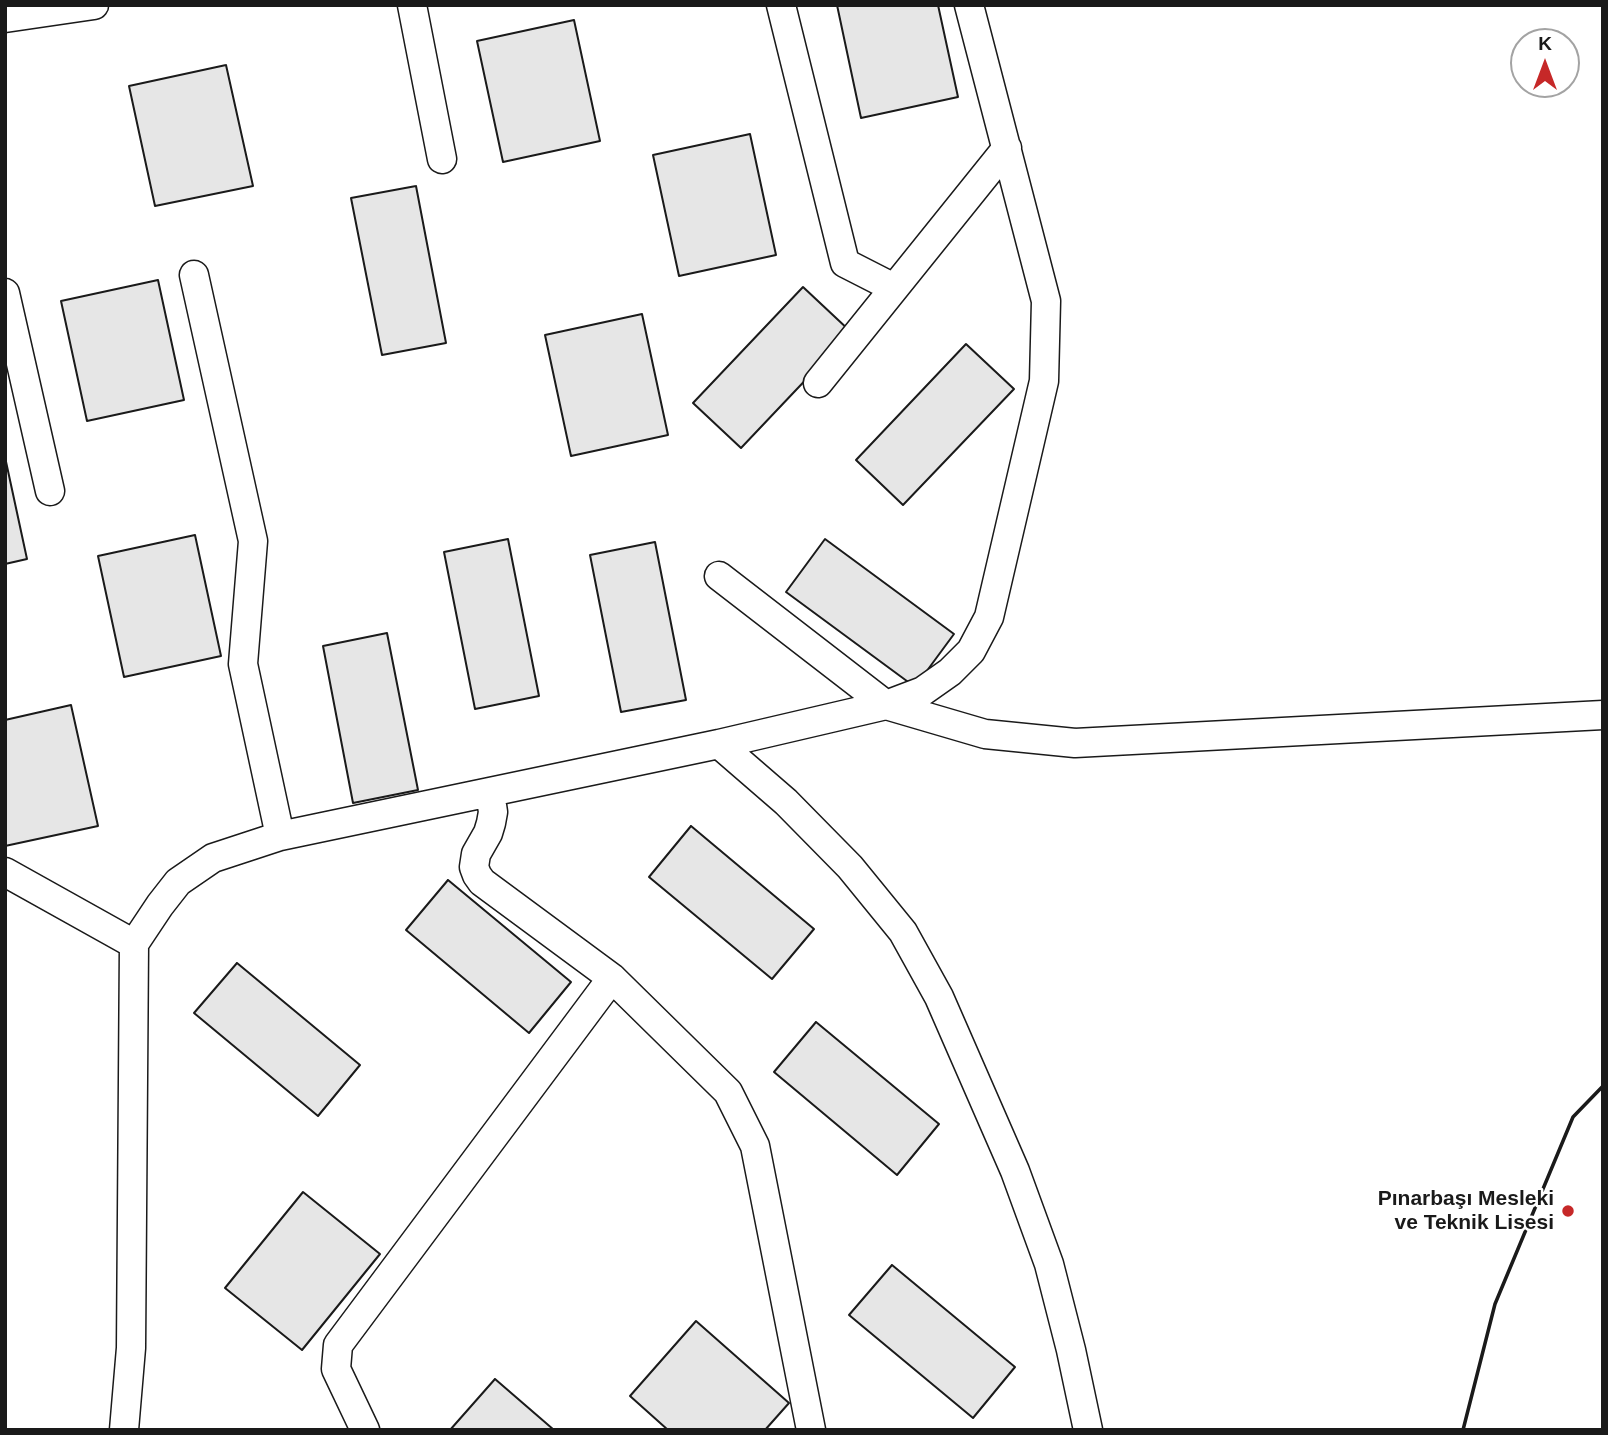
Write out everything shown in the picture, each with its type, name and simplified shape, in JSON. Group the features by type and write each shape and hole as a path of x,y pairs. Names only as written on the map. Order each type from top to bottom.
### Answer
{"street":[{"path":"5,18 94,5"},
{"path":"412,5 442,159"},
{"path":"781,5 845,263 894,288"},
{"path":"124,1430 131,1348 134,944 178,882 213,858 280,836 719,744 886,705 922,691 950,672 971,651 989,617 1044,381 1046,301 969,5"},
{"path":"818,383 1007,148"},
{"path":"194,275 253,541 243,664 280,836"},
{"path":"5,293 50,491"},
{"path":"719,576 886,705 985,734 1075,743 1603,715"},
{"path":"719,744 786,802 850,867 903,932 939,997 1015,1171 1049,1264 1088,1430"},
{"path":"490,792 493,812 488,833 476,854 474,867 482,882 612,978 728,1092 755,1146 811,1430"},
{"path":"5,872 134,944"},
{"path":"365,1430 337,1369 338,1345 612,978"}],"building":[{"path":"837,5 938,5 958,97 861,118"},
{"path":"574,20 600,141 503,162 477,41"},
{"path":"226,65 253,186 155,206 129,86"},
{"path":"750,134 776,255 679,276 653,155"},
{"path":"416,186 446,343 382,355 351,198"},
{"path":"158,280 184,400 87,421 61,301"},
{"path":"803,287 851,332 741,448 693,403"},
{"path":"642,314 668,435 571,456 545,335"},
{"path":"966,344 1014,389 903,505 856,460"},
{"path":"5,457 27,559 5,564"},
{"path":"195,535 221,656 124,677 98,556"},
{"path":"508,539 539,696 475,709 444,552"},
{"path":"825,539 954,634 915,687 786,592"},
{"path":"655,542 686,700 621,712 590,555"},
{"path":"387,633 418,790 353,803 323,646"},
{"path":"71,705 98,826 5,846 5,720"},
{"path":"691,826 814,929 772,979 649,877"},
{"path":"448,880 571,982 529,1033 406,930"},
{"path":"237,963 360,1065 318,1116 194,1013"},
{"path":"816,1022 939,1124 897,1175 774,1072"},
{"path":"303,1192 380,1254 302,1350 225,1288"},
{"path":"892,1265 1015,1367 973,1418 849,1315"},
{"path":"696,1321 789,1403 765,1430 668,1430 630,1396"},
{"path":"495,1379 554,1430 450,1430"}],"wall":[{"path":"1463,1430 1495,1304 1573,1117 1603,1086"}],"place":[{"name":"Pınarbaşı Mesleki ve Teknik Lisesi","path":"1568,1211"}]}
